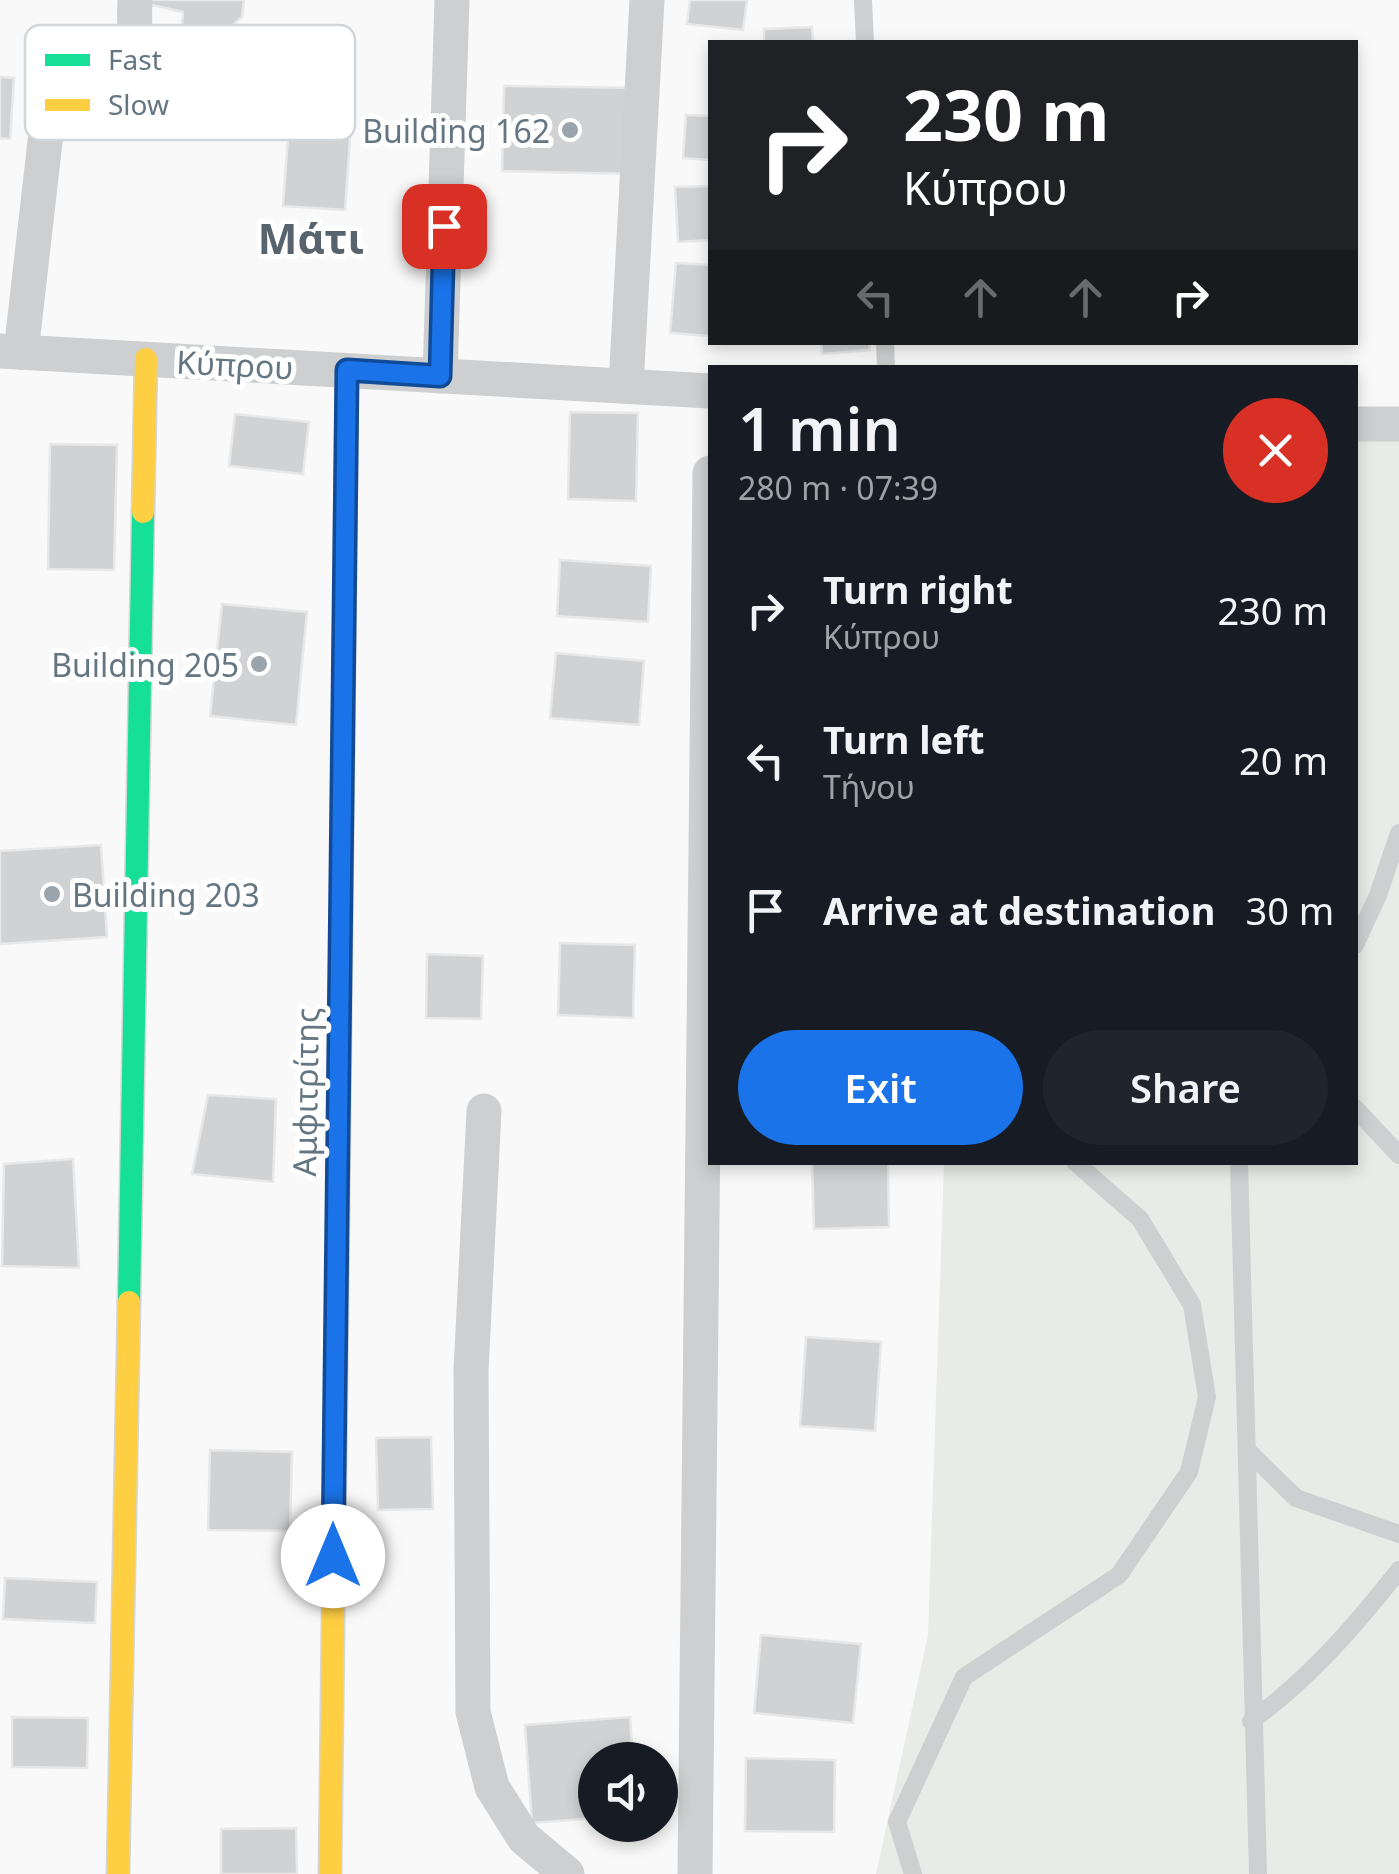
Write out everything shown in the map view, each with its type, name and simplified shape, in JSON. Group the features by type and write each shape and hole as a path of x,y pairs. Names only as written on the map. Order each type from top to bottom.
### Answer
{"street":[{"path":"134,25 135,0"},
{"path":"440,376 452,0"},
{"path":"626,386 647,0"},
{"path":"11,351 45,140"},
{"name":"Κύπρου","path":"11,351 708,390"},
{"path":"118,1874 146,359"},
{"name":"Αμφιτρίτης","path":"330,1874 347,370"},
{"path":"1358,424 1399,424"},
{"path":"695,1874 708,660"},
{"path":"484,1111 470,1371 473,1712 492,1786 524,1838 567,1874"}],"lane":[{"path":"862,0 865,40"},
{"path":"1358,939 1399,833"},
{"path":"1358,1111 1399,1155"},
{"path":"913,1874 896,1822 964,1677 1119,1575 1189,1472 1207,1396 1192,1304 1140,1220 1077,1165"},
{"path":"1239,1165 1258,1874"},
{"path":"1247,1450 1296,1498 1399,1534"},
{"path":"1252,1721 1282,1699 1342,1638 1399,1570"}],"shaded area":[{"path":"1358,427 1399,427 1399,1874 876,1874 928,1635 944,1165 1358,1165"}],"building":[{"path":"148,0 244,0 242,17 233,25 182,25 183,12 148,4"},
{"path":"690,0 747,0 743,30 687,24"},
{"path":"812,27 813,40 764,40 764,29"},
{"path":"0,77 14,78 10,139 0,138"},
{"name":"Building 162","path":"504,86 637,88 635,174 502,171"},
{"path":"686,115 708,116 708,160 683,158"},
{"path":"288,140 350,140 345,210 283,206"},
{"path":"708,186 708,240 678,242 675,187"},
{"path":"676,263 708,265 708,336 670,333"},
{"path":"821,345 869,345 870,350 822,354"},
{"path":"570,412 638,413 636,501 568,499"},
{"path":"235,414 309,422 303,474 229,466"},
{"path":"50,444 117,445 114,570 48,569"},
{"path":"560,560 651,566 648,622 557,616"},
{"name":"Building 205","path":"222,604 307,612 296,725 210,716"},
{"path":"556,653 644,661 639,725 550,718"},
{"name":"Building 203","path":"101,845 107,937 0,944 0,851"},
{"path":"560,943 635,945 633,1018 558,1015"},
{"path":"427,954 483,956 481,1019 426,1018"},
{"path":"208,1095 276,1099 273,1182 192,1174"},
{"path":"73,1159 79,1268 2,1266 4,1164"},
{"path":"812,1165 888,1165 889,1227 814,1229"},
{"path":"806,1337 881,1342 875,1431 800,1426"},
{"path":"431,1437 433,1509 378,1510 376,1438"},
{"path":"210,1450 292,1452 290,1531 208,1530"},
{"path":"5,1578 97,1582 95,1623 3,1619"},
{"path":"761,1635 861,1644 853,1723 754,1713"},
{"path":"12,1717 88,1718 87,1768 12,1767"},
{"path":"630,1717 632,1742 578,1742 578,1819 532,1823 525,1725"},
{"path":"746,1758 835,1760 834,1832 745,1831"},
{"path":"296,1828 297,1874 221,1874 221,1829"}],"traffic: fast":[{"path":"338,1208 347,371"},
{"path":"129,1302 143,512"}],"traffic: slow":[{"path":"143,512 146,359"},
{"path":"330,1874 338,1208"},
{"path":"118,1874 129,1302"}],"place":[{"name":"Building 162","path":"570,130"},
{"name":"Building 205","path":"259,664"},
{"name":"Building 203","path":"52,894"}],"district":[{"name":"Μάτι","path":"311,237"}],"route":[{"path":"333,1556 347,370 440,376 444,226"}]}
